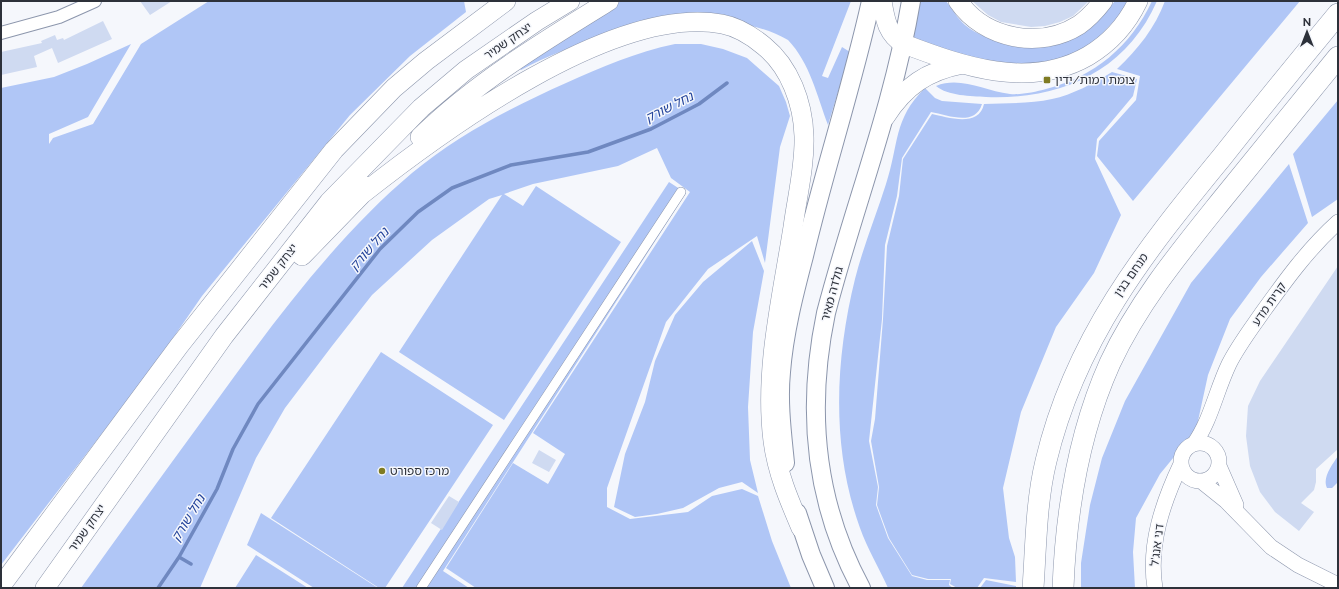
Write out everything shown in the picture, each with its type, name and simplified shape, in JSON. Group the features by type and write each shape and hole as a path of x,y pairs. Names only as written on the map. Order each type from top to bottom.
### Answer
{"highway":[{"path":"1,586 179,346 334,150 394,88 426,61 506,1"},
{"name":"יצחק שמיר","path":"44,588 224,336 329,202 421,108 466,70 537,21 570,1"},
{"path":"169,413 280,280 320,235 429,129 469,95 563,29 609,1"},
{"path":"882,1 888,28 897,40 904,44 963,64 1008,73 1033,73 1057,69 1076,63 1099,49 1114,36 1126,23 1138,1"},
{"path":"958,1 978,22 992,31 1013,37 1034,39 1058,35 1078,25 1093,13 1103,1"},
{"name":"מנחם בגין","path":"1033,588 1037,524 1046,462 1062,406 1084,352 1112,303 1145,254 1189,197 1338,14"},
{"path":"361,195 437,138 492,102 568,59 592,48 650,28 683,23 723,24 743,31 759,41 770,51 784,68 793,86 801,112 804,136 796,202 777,326 771,403 774,442 779,467 786,492 801,528"},
{"path":"1062,588 1069,514 1077,460 1094,404 1110,363 1131,323 1155,286 1190,240 1338,57"},
{"path":"885,117 901,95 915,82 943,70 963,64"},
{"path":"1293,112 1313,90 1338,69"}],"main road":[{"path":"825,588 801,528 787,476 782,440 781,373 786,331 810,231 861,45 871,1"},
{"name":"גולדה מאיר","path":"861,588 840,545 823,485 815,436 815,390 820,340 826,313 885,117 904,44 911,1"}],"street":[{"path":"1,33 59,17 95,1"},
{"path":"421,588 681,192"},
{"name":"קרית מדע","path":"1194,444 1207,423 1230,362 1249,332 1286,280 1309,251 1338,222"},
{"name":"קרית מדע","path":"1214,449 1213,424 1216,397"},
{"path":"1242,516 1231,496 1219,466 1218,454 1214,449 1205,443 1194,444 1186,450 1181,464 1186,474 1214,490 1242,516 1271,547 1298,564 1338,585"},
{"name":"דני אנג'ל","path":"1156,588 1153,556 1156,534 1181,464"},
{"path":"1166,503 1179,491 1198,481 1213,477 1219,466"}],"shaded area":[{"path":"209,1 464,1 466,12 410,56 350,115 202,296 153,367 1,565 1,88 54,77 131,44 88,117 49,134 49,144 53,138 93,124 141,44"},
{"path":"621,1 851,1 822,76 828,78 842,47 850,52 828,125 807,69 796,49 788,40 760,28 728,22 693,22 656,26 619,33 550,56 521,70 518,67 580,23"},
{"path":"920,1 946,1 957,17 965,25 984,36 1006,43 1039,47 1068,41 1092,25 1115,1 1129,1 1118,17 1095,41 1080,52 1048,64 994,65 911,39"},
{"path":"1152,1 1157,1 1144,26 1128,46 1109,63 1088,77 1064,87 1040,93 1013,97 986,97 953,94 936,86 945,83 964,83 1010,94 1023,94 1063,84 1080,77 1095,68 1122,45 1133,32"},
{"path":"1165,1 1300,1 1133,201 1097,156 1099,141 1136,100 1140,76 1117,69 1145,38 1161,11"},
{"path":"675,44 701,44 723,49 747,58 779,86 790,116 780,147 765,263 757,236 708,269 666,322 607,488 607,507 630,519 688,512 712,496 742,489 758,496 772,541 791,588 476,588 446,568 513,463 548,484 565,454 533,433 690,192 671,178 657,148 618,166 533,184 504,194 523,206 536,186 621,242 504,420 399,352 502,195 489,199 432,240 372,295 332,346 285,408 256,458 200,588 81,588 283,312 332,253 384,198 412,173 448,146 506,112 546,92 606,66 647,51"},
{"path":"1112,72 1137,79 1133,96 1097,139 1095,159 1121,215 1094,273 1056,327 1021,412 1003,488 1009,538 1015,557 1016,582 984,578 977,588 957,588 950,584 951,579 928,579 912,575 889,538 877,505 879,487 871,441 875,419 887,246 899,196 903,159 932,114 969,119 976,116 981,111 984,104 1035,102 1060,97 1083,88"},
{"path":"925,88 935,98 942,101 982,104 978,111 967,117 960,118 931,112 902,158 897,196 885,245 882,319 869,441 878,487 876,505 888,538 912,576 927,580 950,580 949,585 953,588 888,588 860,528 844,467 840,435 840,372 848,310 855,279 886,184 898,133 907,111"},
{"path":"1338,100 1338,199 1312,217 1293,154"},
{"path":"1289,164 1308,223 1261,277 1230,319 1208,375 1196,430 1160,474 1136,518 1133,552 1135,588 1081,588 1081,563 1090,505 1102,458 1125,401 1191,283"},
{"path":"669,182 686,193 443,571 469,588 402,588"},
{"path":"752,241 764,271 753,332 748,407 750,460 758,493 742,482 719,488 683,508 635,517 614,507 625,454 645,402 655,361 675,315 703,282"},
{"name":"מרכז ספורט","path":"381,352 493,425 385,588 379,588 271,518"},
{"path":"1338,456 1338,482 1332,488 1327,488 1327,476"},
{"path":"261,513 378,588 314,588 247,545"},
{"path":"256,555 308,588 235,588"},
{"path":"986,580 1016,586 1016,588 980,588"}],"building":[{"path":"140,1 172,1 150,15"},
{"path":"972,1 1089,1 1073,16 1060,22 1045,26 1031,27 1001,22 988,15"},
{"path":"103,21 112,39 58,63 52,48 34,56 37,67 1,75 1,52 42,43 41,41 55,35 57,40 63,38 64,40"},
{"path":"1338,266 1338,449 1316,469 1316,482 1314,490 1301,503 1314,512 1299,531 1275,512 1260,492 1250,466 1246,436 1248,406 1260,381"},
{"path":"539,450 556,460 549,472 532,463"},
{"path":"449,496 459,502 442,530 431,523"}],"waterway":[{"name":"נחל שורק","path":"158,588 179,557 217,489 233,449 258,404 380,249 418,212 452,188 511,165 588,152 651,129 699,104 727,83"},
{"path":"179,557 191,564"}],"place":[{"name":"צומת רמות/ידין","path":"1047,80"},
{"name":"מרכז ספורט","path":"382,471"}]}
